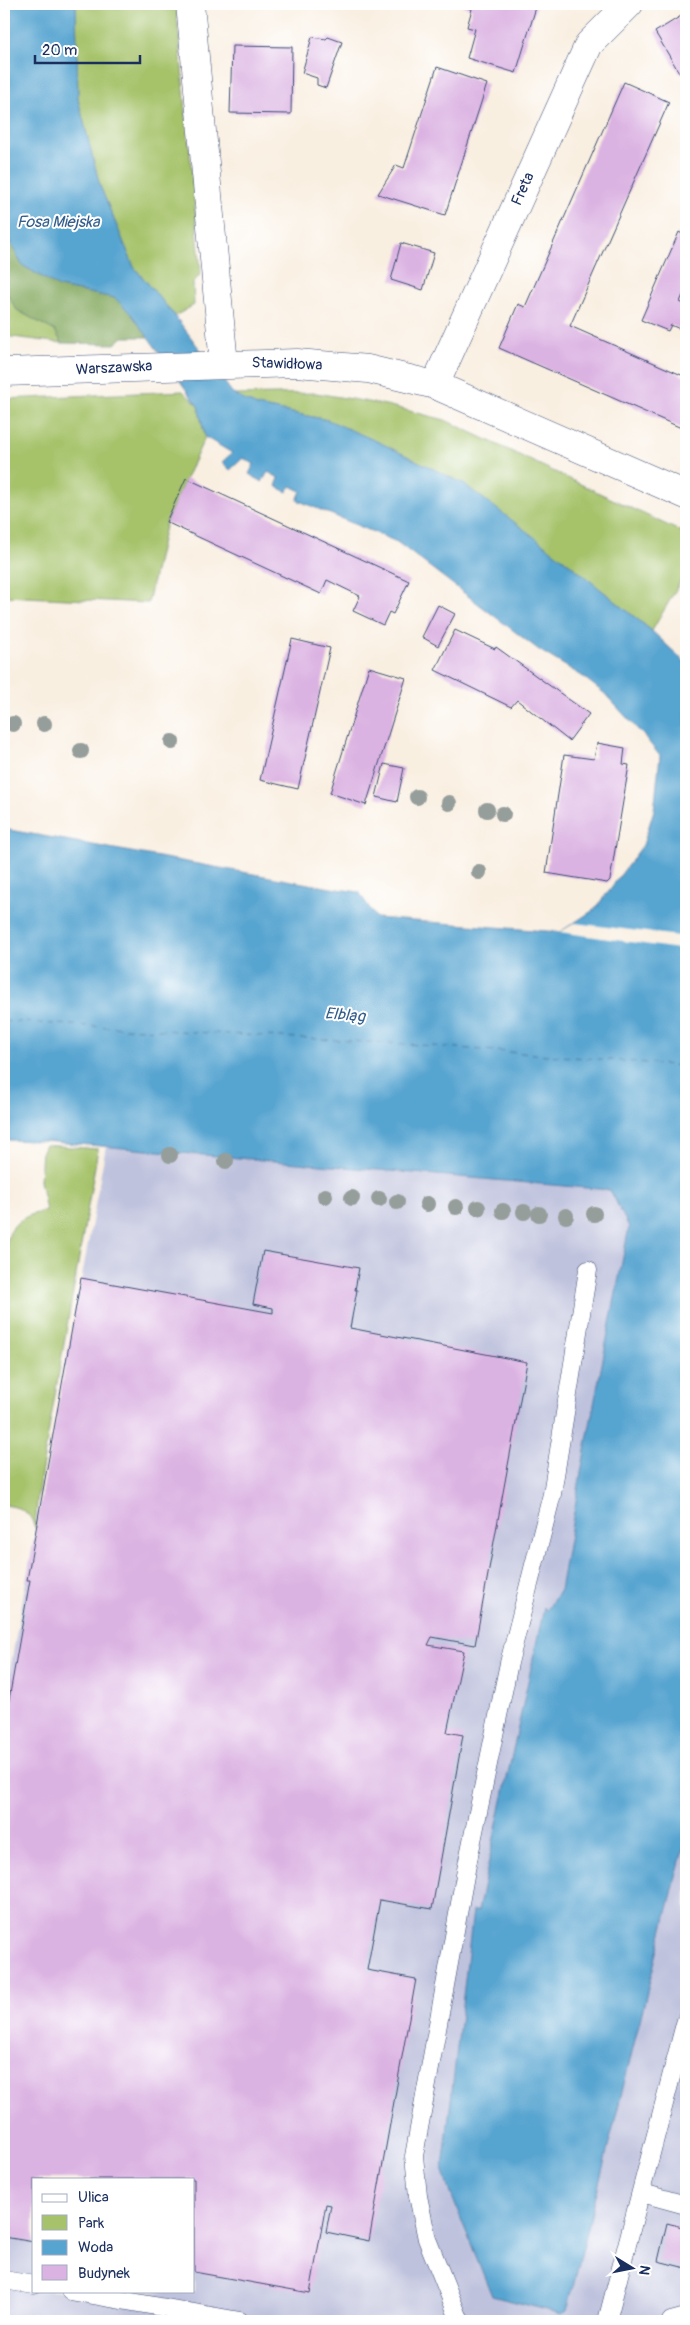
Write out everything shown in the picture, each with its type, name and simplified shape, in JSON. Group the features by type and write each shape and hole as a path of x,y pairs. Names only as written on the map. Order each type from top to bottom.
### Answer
{"street":[{"path":"190,4 224,364"},
{"name":"Freta","path":"435,385 589,44 629,4"},
{"name":"Stawidłowa","path":"224,364 298,363 368,369 435,385 686,495"},
{"name":"Warszawska","path":"4,372 224,364"}],"lane":[{"path":"460,2321 427,2239 418,2196 414,2156 466,1870 499,1710 552,1494 588,1270"},
{"path":"607,2321 686,2020"},
{"path":"642,2193 686,2205"},
{"path":"4,2280 32,2285"},
{"path":"76,2292 240,2321"},
{"path":"672,2321 686,2317"}],"shaded area":[{"path":"106,1146 610,1190 629,1227 586,1445 560,1590 547,1610 544,1608 478,1911 473,1911 443,2168 451,2194 492,2296 567,2311 686,1837 686,2321 4,2321 4,1702"}],"green space":[{"path":"76,4 176,4 201,273 193,283 194,305 175,316 134,267 100,186 78,99"},
{"path":"4,230 22,265 59,287 115,298 132,315 149,337 123,337 115,344 62,343 55,331 17,310 4,289"},
{"path":"4,289 17,310 55,331 62,343 4,336"},
{"path":"183,391 198,406 205,437 166,522 148,603 4,596 4,399"},
{"path":"316,393 386,405 445,420 686,534 686,572 652,631 562,558 328,420 257,406 234,395"},
{"path":"45,1145 98,1149 38,1492 35,1528 33,1522 24,1511 4,1505 4,1268 6,1245 12,1229 24,1218 46,1211 40,1181 42,1150 44,1150"}],"water":[{"path":"4,4 76,4 78,99 100,186 134,267 175,316 234,395 257,406 328,420 381,443 464,484 562,558 652,631 686,663 686,1837 567,2311 562,2314 492,2296 451,2194 443,2168 473,1911 478,1911 544,1608 547,1610 560,1590 586,1445 629,1227 610,1190 42,1141 4,1140 4,829 359,892 376,918 560,932 595,909 643,845 654,810 660,756 604,693 582,676 539,650 397,542 297,500 301,491 291,486 287,492 276,486 279,478 268,472 262,482 249,474 254,464 243,458 230,470 222,462 232,453 205,437 198,406 132,315 115,298 59,287 22,265 4,230"}],"pier":[{"path":"575,923 686,937 686,950 560,932"}],"building":[{"path":"457,4 537,4 516,73 467,58 475,29 467,27 472,9"},
{"path":"686,13 686,70 680,74 655,32"},
{"path":"312,37 326,39 328,37 342,42 326,88 317,85 317,78 302,73"},
{"path":"232,46 292,47 291,114 230,113"},
{"path":"437,67 487,84 445,215 378,194 396,165 404,168"},
{"path":"624,82 669,102 570,326 686,377 686,430 499,348 518,304 525,307"},
{"path":"679,232 686,236 686,288 680,302 686,305 686,332 671,325 668,331 641,320"},
{"path":"401,243 434,253 423,290 391,280"},
{"path":"186,478 409,581 393,614 389,612 383,625 353,611 360,596 327,580 321,594 166,522"},
{"path":"438,605 455,614 438,646 422,637"},
{"path":"455,630 495,649 496,647 589,714 569,741 517,700 511,707 435,670"},
{"path":"292,639 330,648 298,789 260,780"},
{"path":"369,667 406,678 366,805 330,793"},
{"path":"597,743 625,748 623,764 629,765 610,880 607,883 546,873 564,755 594,759"},
{"path":"384,764 404,768 397,802 376,797"},
{"path":"263,1251 359,1268 350,1328 527,1362 475,1645 432,1637 428,1645 464,1651 447,1732 463,1735 432,1909 380,1900 367,1970 416,1979 369,2241 326,2232 331,2205 326,2204 310,2293 195,2272 195,2178 32,2178 32,2242 4,2237 4,1728 30,1580 27,1580 81,1278 273,1313 273,1308 253,1304"},
{"path":"667,2223 686,2228 686,2268 658,2261"}],"ferry route":[{"path":"4,1021 420,1045 686,1066"}],"water label":[{"name":"Fosa Miejska","path":"58,222"},
{"name":"Elbląg","path":"345,1015"}]}
